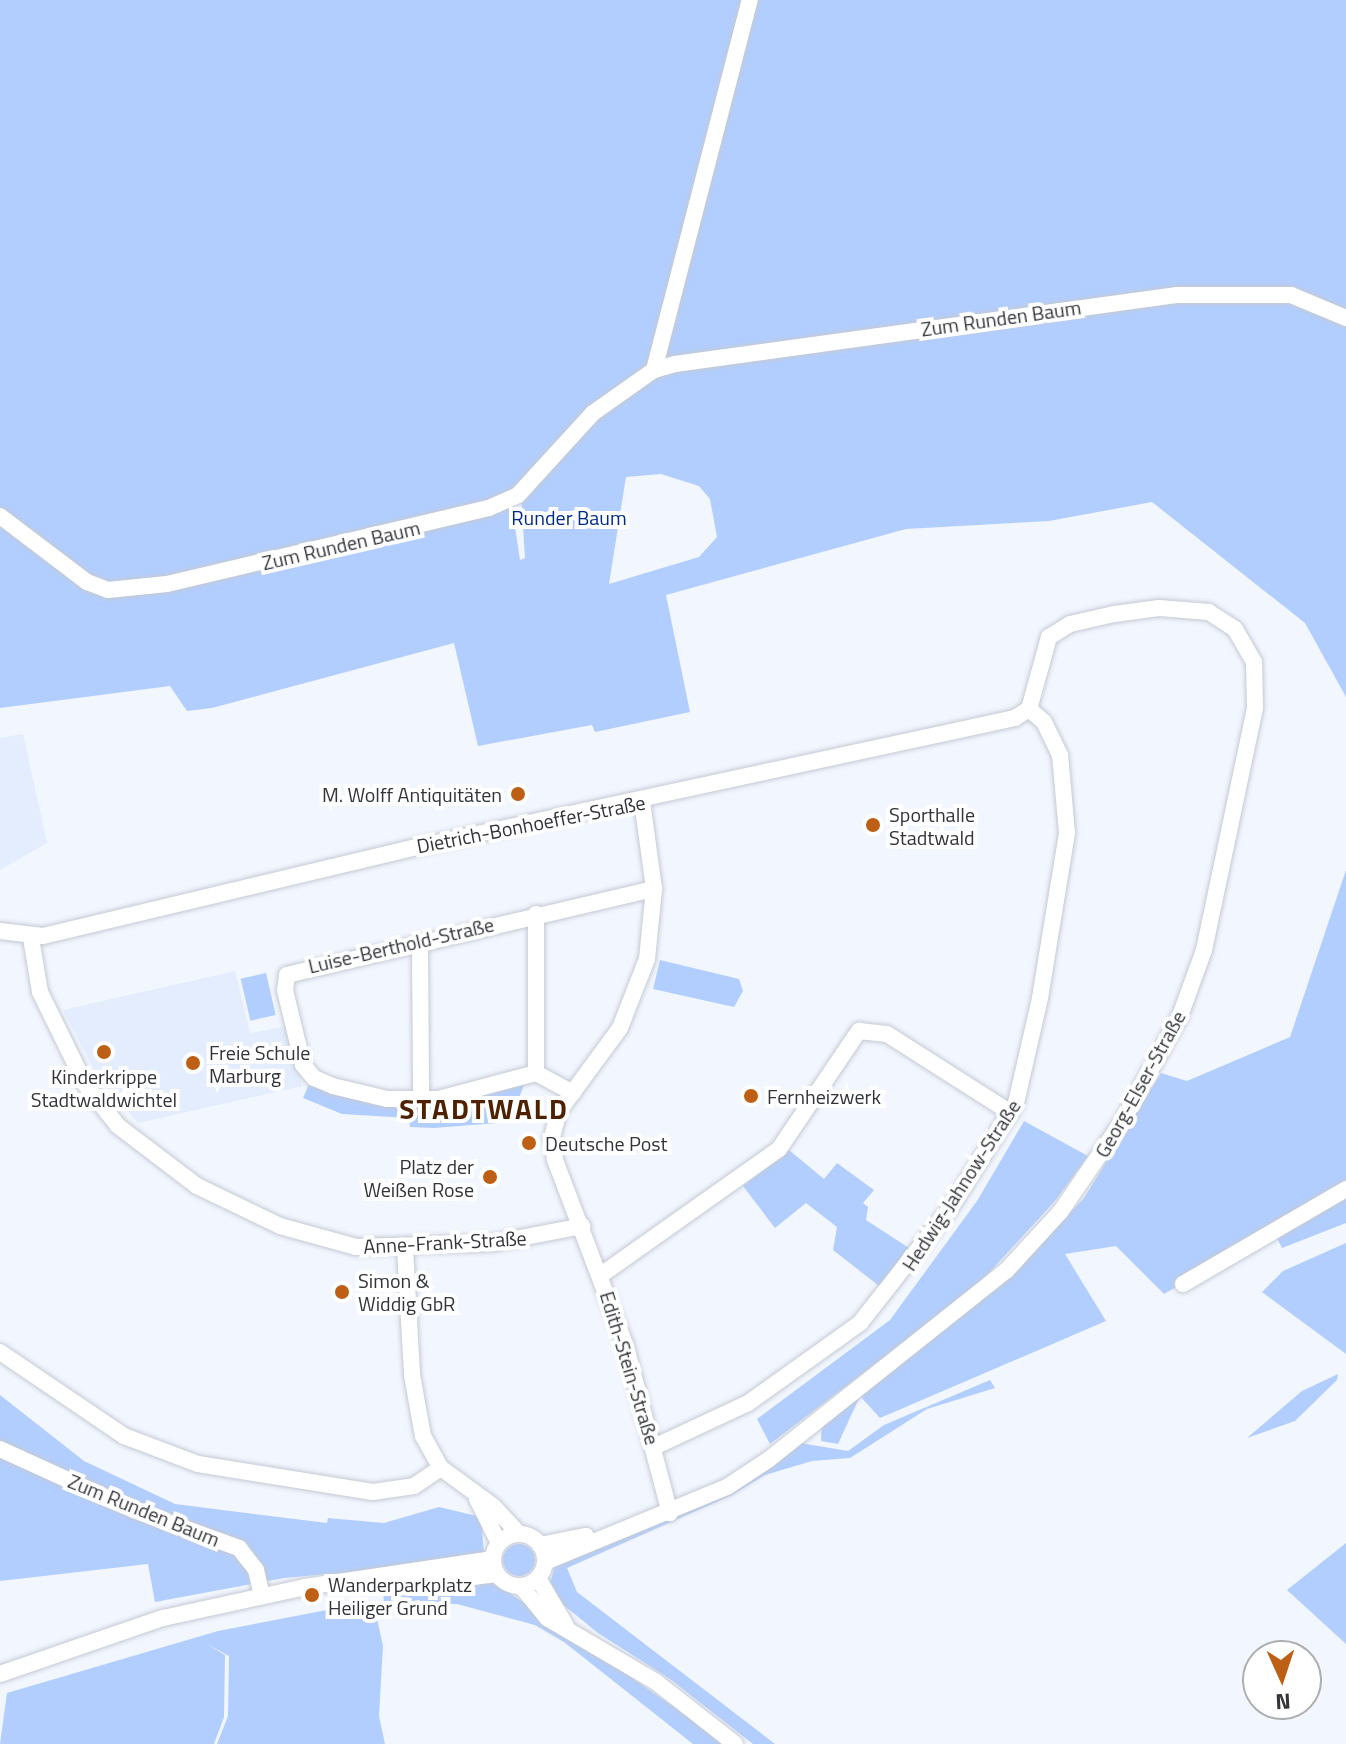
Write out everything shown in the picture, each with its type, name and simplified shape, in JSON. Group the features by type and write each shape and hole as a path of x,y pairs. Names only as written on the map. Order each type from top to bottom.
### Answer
{"street":[{"path":"654,370 750,0"},
{"name":"Zum Runden Baum","path":"0,516 68,571 108,590 197,577 446,521 503,502 518,495 593,413 654,370 1177,295 1291,295 1346,318"},
{"name":"Georg-Elser-Straße","path":"540,1545 615,1531 670,1513 746,1477 1006,1271 1098,1162 1180,1016 1204,950 1255,708 1250,651 1224,619 1192,607 1070,624 1049,637 1029,709"},
{"name":"Dietrich-Bonhoeffer-Straße","path":"31,938 407,849 642,801 1015,718 1029,709"},
{"name":"Hedwig-Jahnow-Straße","path":"654,1447 748,1403 860,1323 949,1210 1011,1113 1023,1086 1038,1012 1067,833 1060,755 1044,722 1029,709"},
{"name":"Edith-Stein-Straße","path":"642,801 654,889 651,937 639,989 620,1028 555,1121 552,1138 601,1275 654,1447 670,1513"},
{"name":"Luise-Berthold-Straße","path":"536,1073 454,1097 421,1100 363,1094 314,1078 303,1065 285,990 287,975 298,969 654,889"},
{"path":"536,914 536,1073 573,1093"},
{"path":"0,931 31,938"},
{"name":"Anne-Frank-Straße","path":"31,938 40,992 74,1067 118,1126 165,1166 293,1230 356,1247 405,1248 505,1242 582,1226"},
{"path":"420,942 421,1100"},
{"path":"601,1275 779,1149 859,1031 887,1034 1011,1113"},
{"path":"1183,1284 1346,1189"},
{"path":"405,1248 414,1394 423,1436 441,1468 476,1497 493,1506 519,1534 540,1545 542,1570 567,1628"},
{"path":"0,1352 124,1436 198,1464 373,1492 414,1486 441,1468"},
{"name":"Zum Runden Baum","path":"0,1449 134,1510 239,1548 256,1570 262,1596"},
{"path":"476,1497 499,1543 495,1567"},
{"name":"Georg-Elser-Straße","path":"542,1570 615,1531"},
{"path":"499,1543 519,1534"},
{"path":"0,1674 163,1618 262,1596 418,1574 495,1567 521,1586 547,1618 656,1682 735,1744"},
{"path":"521,1586 542,1570"}],"shaded area":[{"path":"23,734 47,843 0,870 0,738"},
{"name":"Freie Schule Marburg","path":"235,971 250,1033 289,1026 302,1086 138,1123 99,1079 63,1010"}],"green space":[{"name":"Runder Baum","path":"0,0 1346,0 1346,697 1305,623 1152,502 1049,521 906,529 666,595 690,712 595,732 592,725 478,746 454,643 212,708 187,711 170,686 0,708","holes":["661,474 699,486 710,499 717,537 699,557 609,584 626,477","516,492 521,496 525,558 520,560 512,508"]},
{"path":"1346,870 1346,1223 1282,1248 1274,1232 1164,1294 1116,1246 1065,1254 1106,1321 880,1418 860,1396 838,1444 821,1441 822,1419 1013,1272 1084,1198 1161,1073 1187,1081 1290,1037"},
{"path":"660,960 739,979 743,991 734,1007 653,989"},
{"path":"266,973 276,1015 250,1021 241,979"},
{"name":"STADTWALD","path":"310,1082 367,1100 525,1082 510,1122 434,1128 410,1127 409,1118 342,1114 303,1098"},
{"path":"1024,1121 1088,1156 1055,1201 975,1288 770,1444 757,1419 890,1320 977,1201"},
{"path":"789,1150 824,1179 837,1163 874,1190 863,1203 868,1207 866,1220 909,1248 883,1289 833,1250 837,1227 806,1203 775,1228 743,1186"},
{"path":"1346,1243 1346,1354 1262,1292 1283,1271"},
{"path":"1338,1374 1337,1380 1295,1421 1247,1438 1302,1391"},
{"path":"990,1380 995,1388 927,1409 850,1458 812,1461 765,1475 732,1495 567,1568 577,1592 775,1744 753,1744 670,1679 598,1633 561,1603 550,1583 555,1566 670,1519 800,1443 848,1451 884,1425"},
{"path":"0,1395 84,1461 175,1504 327,1523 328,1518 384,1523 439,1507 481,1517 484,1555 475,1561 284,1578 155,1602 148,1564 0,1581"},
{"path":"1346,1543 1346,1644 1287,1590"},
{"path":"519,1544 530,1549 535,1560 530,1571 519,1576 508,1571 503,1560 508,1549"},
{"path":"382,1582 494,1582 727,1744 693,1744 564,1642 535,1625 457,1604 384,1602"},
{"path":"327,1610 376,1614 383,1646 379,1716 385,1744 217,1744 228,1716 229,1656 205,1643 225,1655 224,1717 214,1744 0,1744 7,1693 218,1631"}],"place":[{"name":"M. Wolff Antiquitäten","path":"518,794"},
{"name":"Sporthalle Stadtwald","path":"873,825"},
{"name":"Kinderkrippe Stadtwaldwichtel","path":"104,1052"},
{"name":"Freie Schule Marburg","path":"193,1063"},
{"name":"Fernheizwerk","path":"751,1096"},
{"name":"Deutsche Post","path":"529,1143"},
{"name":"Platz der Weißen Rose","path":"490,1177"},
{"name":"Simon & Widdig GbR","path":"342,1292"},
{"name":"Wanderparkplatz Heiliger Grund","path":"312,1595"}],"district":[{"name":"STADTWALD","path":"484,1109"}]}
